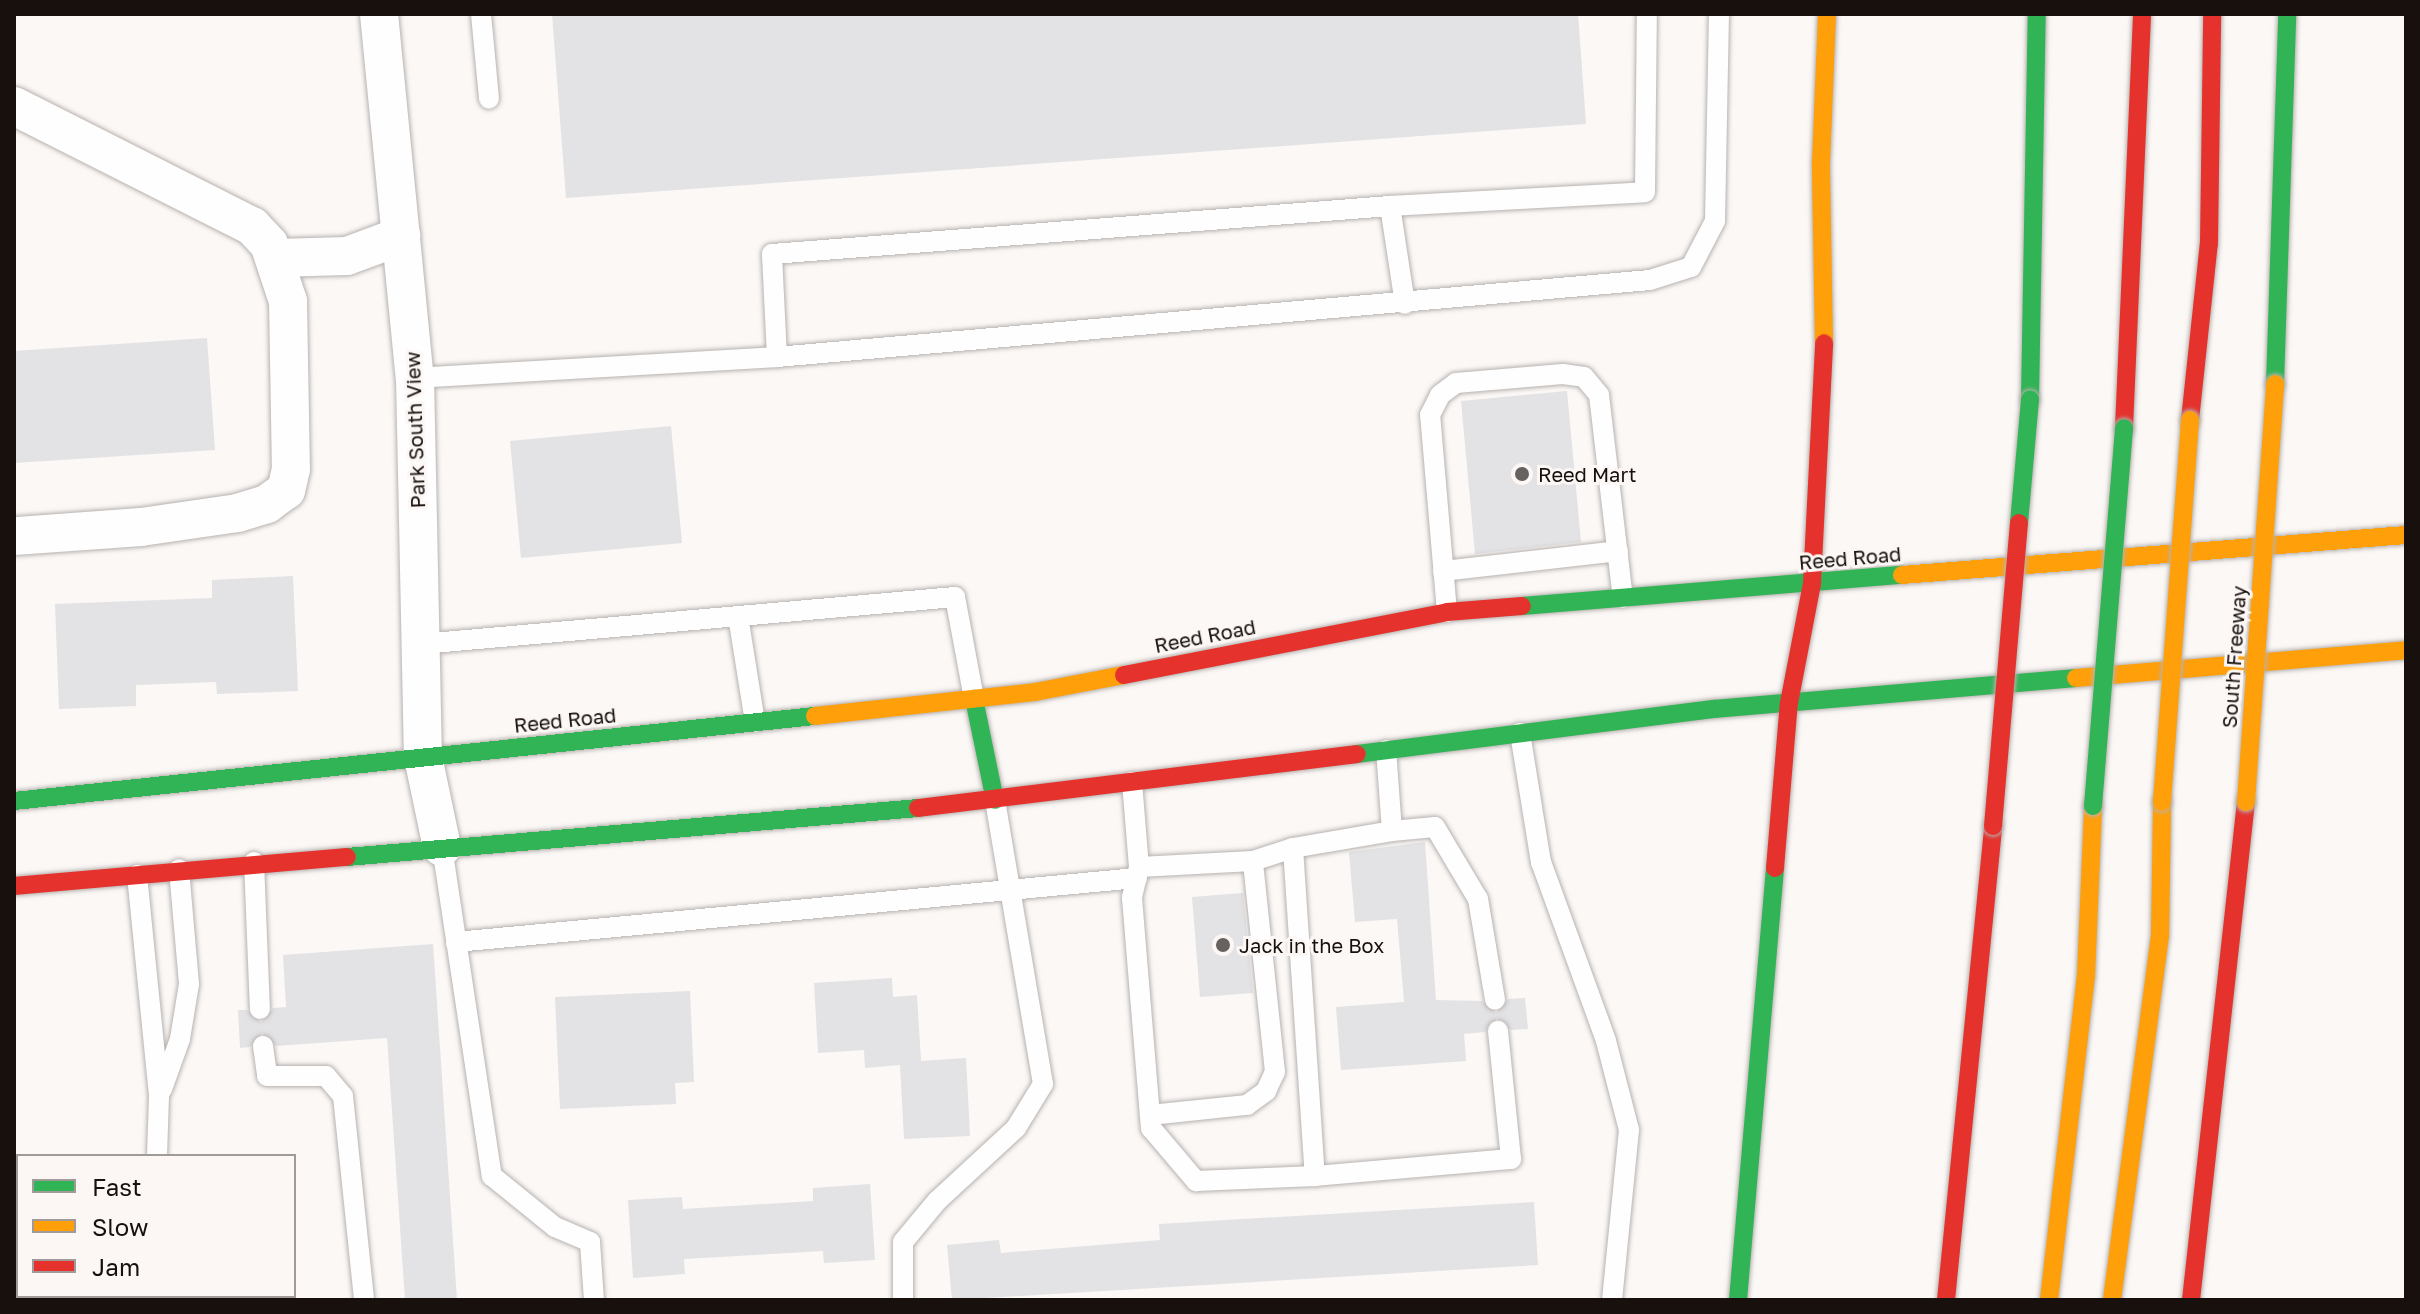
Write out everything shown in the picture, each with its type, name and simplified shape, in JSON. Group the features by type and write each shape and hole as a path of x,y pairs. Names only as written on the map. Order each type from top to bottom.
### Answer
{"main road":[{"path":"1738,1300 1789,703 1812,583 1826,298 1821,163 1827,14"},
{"path":"1946,1300 1993,826 2030,399 2037,14"},
{"path":"2049,1300 2086,976 2093,806 2124,428 2142,14"},
{"path":"2112,1300 2160,936 2162,802 2190,420 2209,243 2212,14"},
{"name":"South Freeway","path":"2191,1300 2246,802 2275,384 2287,14"},
{"name":"Reed Road","path":"14,801 1035,692 1447,612 2406,535"},
{"path":"14,886 137,875 179,868 995,800 1520,733 1789,703 2406,650"},
{"path":"974,699 995,800"}],"street":[{"name":"Park South View","path":"379,14 415,378 423,757 442,847"},
{"path":"14,106 252,226 276,258 288,301 291,469 286,490 267,504 214,517 14,536"},
{"path":"276,258 347,256 401,236"}],"lane":[{"path":"481,14 489,99"},
{"path":"777,357 772,254 1390,206 1645,192 1647,14"},
{"path":"415,378 777,357 1650,280 1691,267 1715,221 1719,14"},
{"path":"1390,206 1405,304"},
{"path":"1447,612 1430,415 1440,395 1456,383 1584,377 1599,395 1623,598"},
{"path":"1443,571 1618,551"},
{"path":"421,644 955,597 974,699"},
{"path":"738,616 755,722"},
{"path":"1520,733 1541,862 1606,1041 1629,1130 1612,1300"},
{"path":"1386,750 1392,831"},
{"path":"1132,782 1138,872 1132,898 1151,1128 1196,1181 1315,1176 1511,1159 1498,1031"},
{"path":"903,1300 903,1242 937,1201 1016,1128 1043,1084 995,800"},
{"path":"456,942 1011,893 1138,872 1253,861 1293,848 1435,827 1478,899 1495,1000"},
{"path":"442,847 492,1176 555,1227 590,1242 594,1300"},
{"path":"1293,848 1315,1176"},
{"path":"1150,1115 1247,1105 1266,1091 1275,1072 1253,861"},
{"path":"254,862 260,1009"},
{"path":"159,1096 180,1039 189,984 179,868"},
{"path":"137,875 159,1096 157,1154"},
{"path":"263,1046 267,1076 326,1076 343,1096 364,1300"}],"building":[{"path":"552,14 1578,14 1586,124 566,198"},
{"path":"207,338 215,450 14,463 14,351"},
{"path":"1567,391 1581,542 1475,554 1461,401"},
{"path":"671,426 682,543 521,558 510,441"},
{"path":"293,576 298,691 217,694 216,682 136,685 136,706 59,709 55,604 212,598 212,580"},
{"path":"1425,842 1436,1000 1482,1001 1496,1013 1508,999 1525,998 1528,1029 1511,1030 1497,1018 1485,1032 1464,1034 1466,1061 1341,1070 1336,1007 1404,1002 1397,919 1355,922 1349,852"},
{"name":"Jack in the Box","path":"1243,893 1253,993 1200,997 1192,897"},
{"path":"433,944 457,1300 405,1300 387,1038 276,1046 262,1033 250,1047 240,1048 238,1010 247,1010 261,1022 273,1008 286,1007 283,955"},
{"path":"892,978 893,997 917,995 921,1061 966,1058 970,1136 904,1139 900,1065 865,1068 864,1050 818,1053 814,983"},
{"path":"690,991 694,1082 675,1083 676,1104 560,1109 555,997"},
{"path":"870,1184 875,1260 824,1263 823,1251 684,1259 685,1274 633,1278 628,1200 682,1197 683,1209 813,1201 813,1188"},
{"path":"1534,1202 1538,1265 952,1300 947,1245 999,1240 1001,1253 1160,1240 1159,1224"}],"traffic: fast":[{"path":"2030,399 2037,14"},
{"path":"2275,384 2287,14"},
{"path":"2019,523 2030,399"},
{"path":"2093,806 2124,428"},
{"path":"1522,606 1902,575"},
{"path":"1357,754 1714,709 2076,678"},
{"path":"974,699 995,800"},
{"path":"14,801 815,716"},
{"path":"347,857 918,808"},
{"path":"1738,1300 1775,868"}],"traffic: slow":[{"path":"1824,343 1821,163 1827,14"},
{"path":"2246,802 2275,384"},
{"path":"2162,802 2190,420"},
{"path":"1902,575 2406,535"},
{"path":"2076,678 2406,650"},
{"path":"815,716 1035,692 1124,675"},
{"path":"2112,1300 2160,936 2162,802"},
{"path":"2049,1300 2086,976 2093,806"}],"traffic: jam":[{"path":"2124,428 2142,14"},
{"path":"2190,420 2209,243 2212,14"},
{"path":"1775,868 1789,703 1812,583 1824,343"},
{"path":"1993,826 2019,523"},
{"path":"1124,675 1447,612 1522,606"},
{"path":"918,808 1357,754"},
{"path":"2191,1300 2246,802"},
{"path":"1946,1300 1993,826"},
{"path":"14,886 347,857"}],"place":[{"name":"Reed Mart","path":"1522,474"},
{"name":"Jack in the Box","path":"1223,945"}]}
